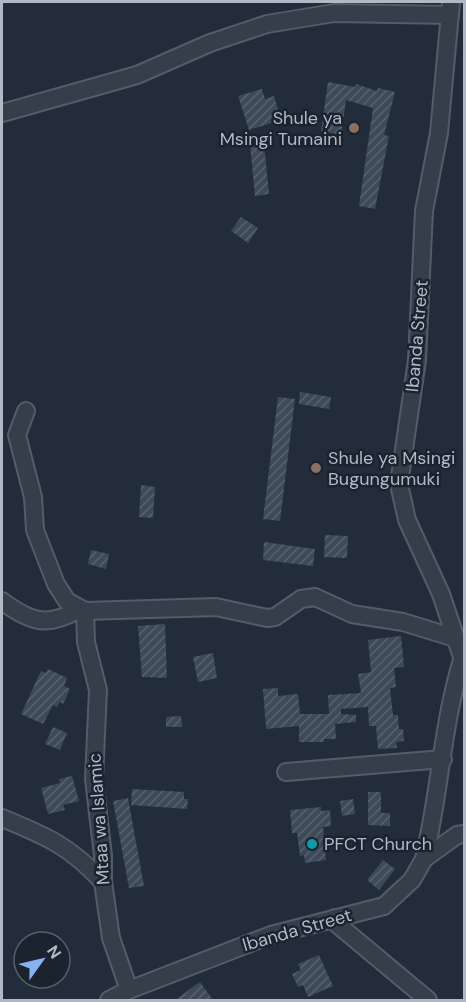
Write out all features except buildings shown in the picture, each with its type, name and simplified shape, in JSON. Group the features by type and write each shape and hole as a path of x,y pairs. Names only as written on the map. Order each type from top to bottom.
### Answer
{"street":[{"path":"2,113 137,75 210,43 267,24 334,13 451,8"},
{"name":"Ibanda Street","path":"451,8 443,68 439,134 424,211 417,360 399,484 407,520 441,594 463,662"},
{"path":"26,411 17,435 33,497 38,543 67,601 82,610"},
{"path":"2,601 20,614 40,621 64,618 82,610 216,607 267,618 275,617 301,598 315,597 352,614 394,620 455,638"},
{"name":"Mtaa wa Islamic","path":"82,610 86,642 98,690 94,779 103,856 103,882 111,938 129,990"},
{"path":"424,859 436,810 448,709 463,662"},
{"path":"286,772 443,759"},
{"path":"2,818 63,845 83,860 103,882"},
{"name":"Ibanda Street","path":"109,1000 129,990 271,935 384,906 412,880 424,859 457,835 465,834"},
{"path":"335,918 337,924 428,1000"}],"place":[{"name":"Shule ya Msingi Tumaini","path":"354,128"},
{"name":"Shule ya Msingi Bugungumuki","path":"316,468"},
{"name":"PFCT Church","path":"312,844"}]}
